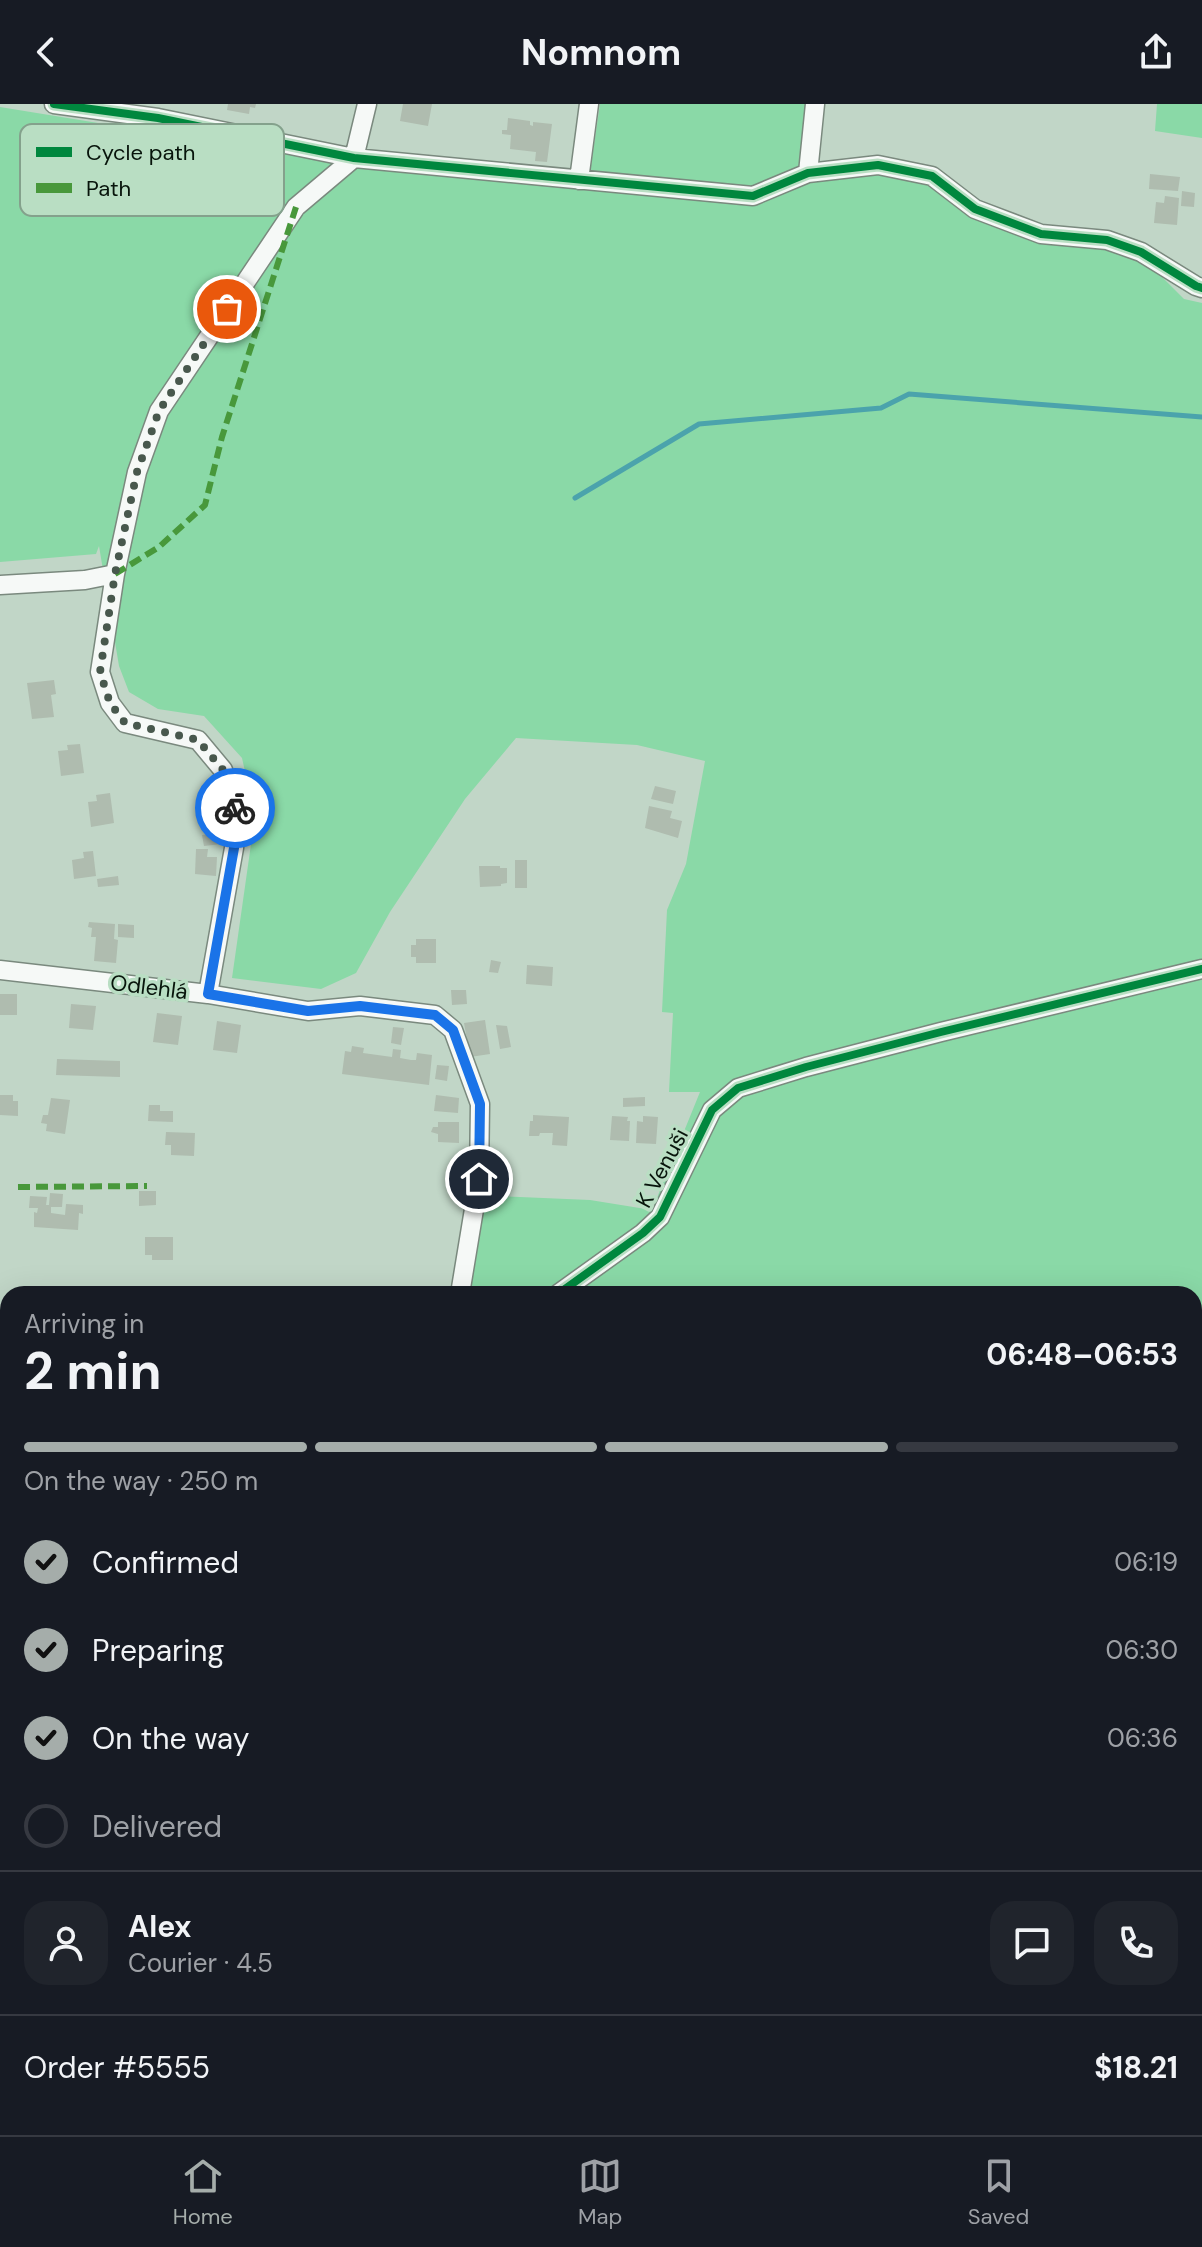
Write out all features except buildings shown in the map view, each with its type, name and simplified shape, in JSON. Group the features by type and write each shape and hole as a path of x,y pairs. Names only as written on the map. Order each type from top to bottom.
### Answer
{"street":[{"path":"54,104 187,124"},
{"path":"208,994 234,848 237,813 223,770 198,740 125,723 110,703 100,672 115,574 137,472 159,411 296,207 354,158 367,104"},
{"path":"579,180 589,104"},
{"path":"808,173 815,104"},
{"path":"284,144 354,158 753,196 808,173 878,165 932,176 975,209 1041,234 1107,240 1141,252 1202,288"},
{"path":"0,585 85,580 115,574"},
{"name":"K Venuši","path":"569,1286 643,1233 660,1217 712,1110 738,1088 806,1067 1202,969"},
{"name":"Odlehlá","path":"0,970 208,994 308,1011 360,1006 435,1015 453,1030 480,1104 479,1179 461,1286"}],"green space":[{"path":"600,104 821,104 812,177 875,173 920,180 1007,220 1119,234 1184,299 1202,303 1202,1286 457,1286 475,1195 590,1200 652,1210 700,1092 669,1092 673,1013 662,1012 667,910 686,864 705,761 637,745 516,738 465,799 390,912 356,973 321,989 232,978 255,816 242,758 204,716 158,709 129,692 119,666 99,546 96,554 0,562 0,107 104,124 20,124 20,216 284,216 284,153 588,186"},
{"path":"1157,104 1202,104 1202,138 1155,131"}],"waterway":[{"path":"575,498 699,424 881,408 909,394 1202,417"}],"marked path":[{"path":"115,574 159,547 205,505 222,437 296,207"},
{"path":"18,1187 147,1186"}],"cycle path":[{"path":"54,104 187,124"},
{"path":"284,144 354,158 753,196 808,173 878,165 932,176 975,209 1041,234 1107,240 1141,252 1202,288"},
{"path":"569,1286 643,1233 660,1217 712,1110 738,1088 941,1032 1202,969"}],"way so far":[{"path":"227,309 159,411 137,472 115,574 100,672 110,703 125,723 198,740 223,770 235,808"}],"route":[{"path":"235,808 234,848 208,994 308,1011 360,1006 435,1015 453,1030 480,1104 479,1179"}]}
